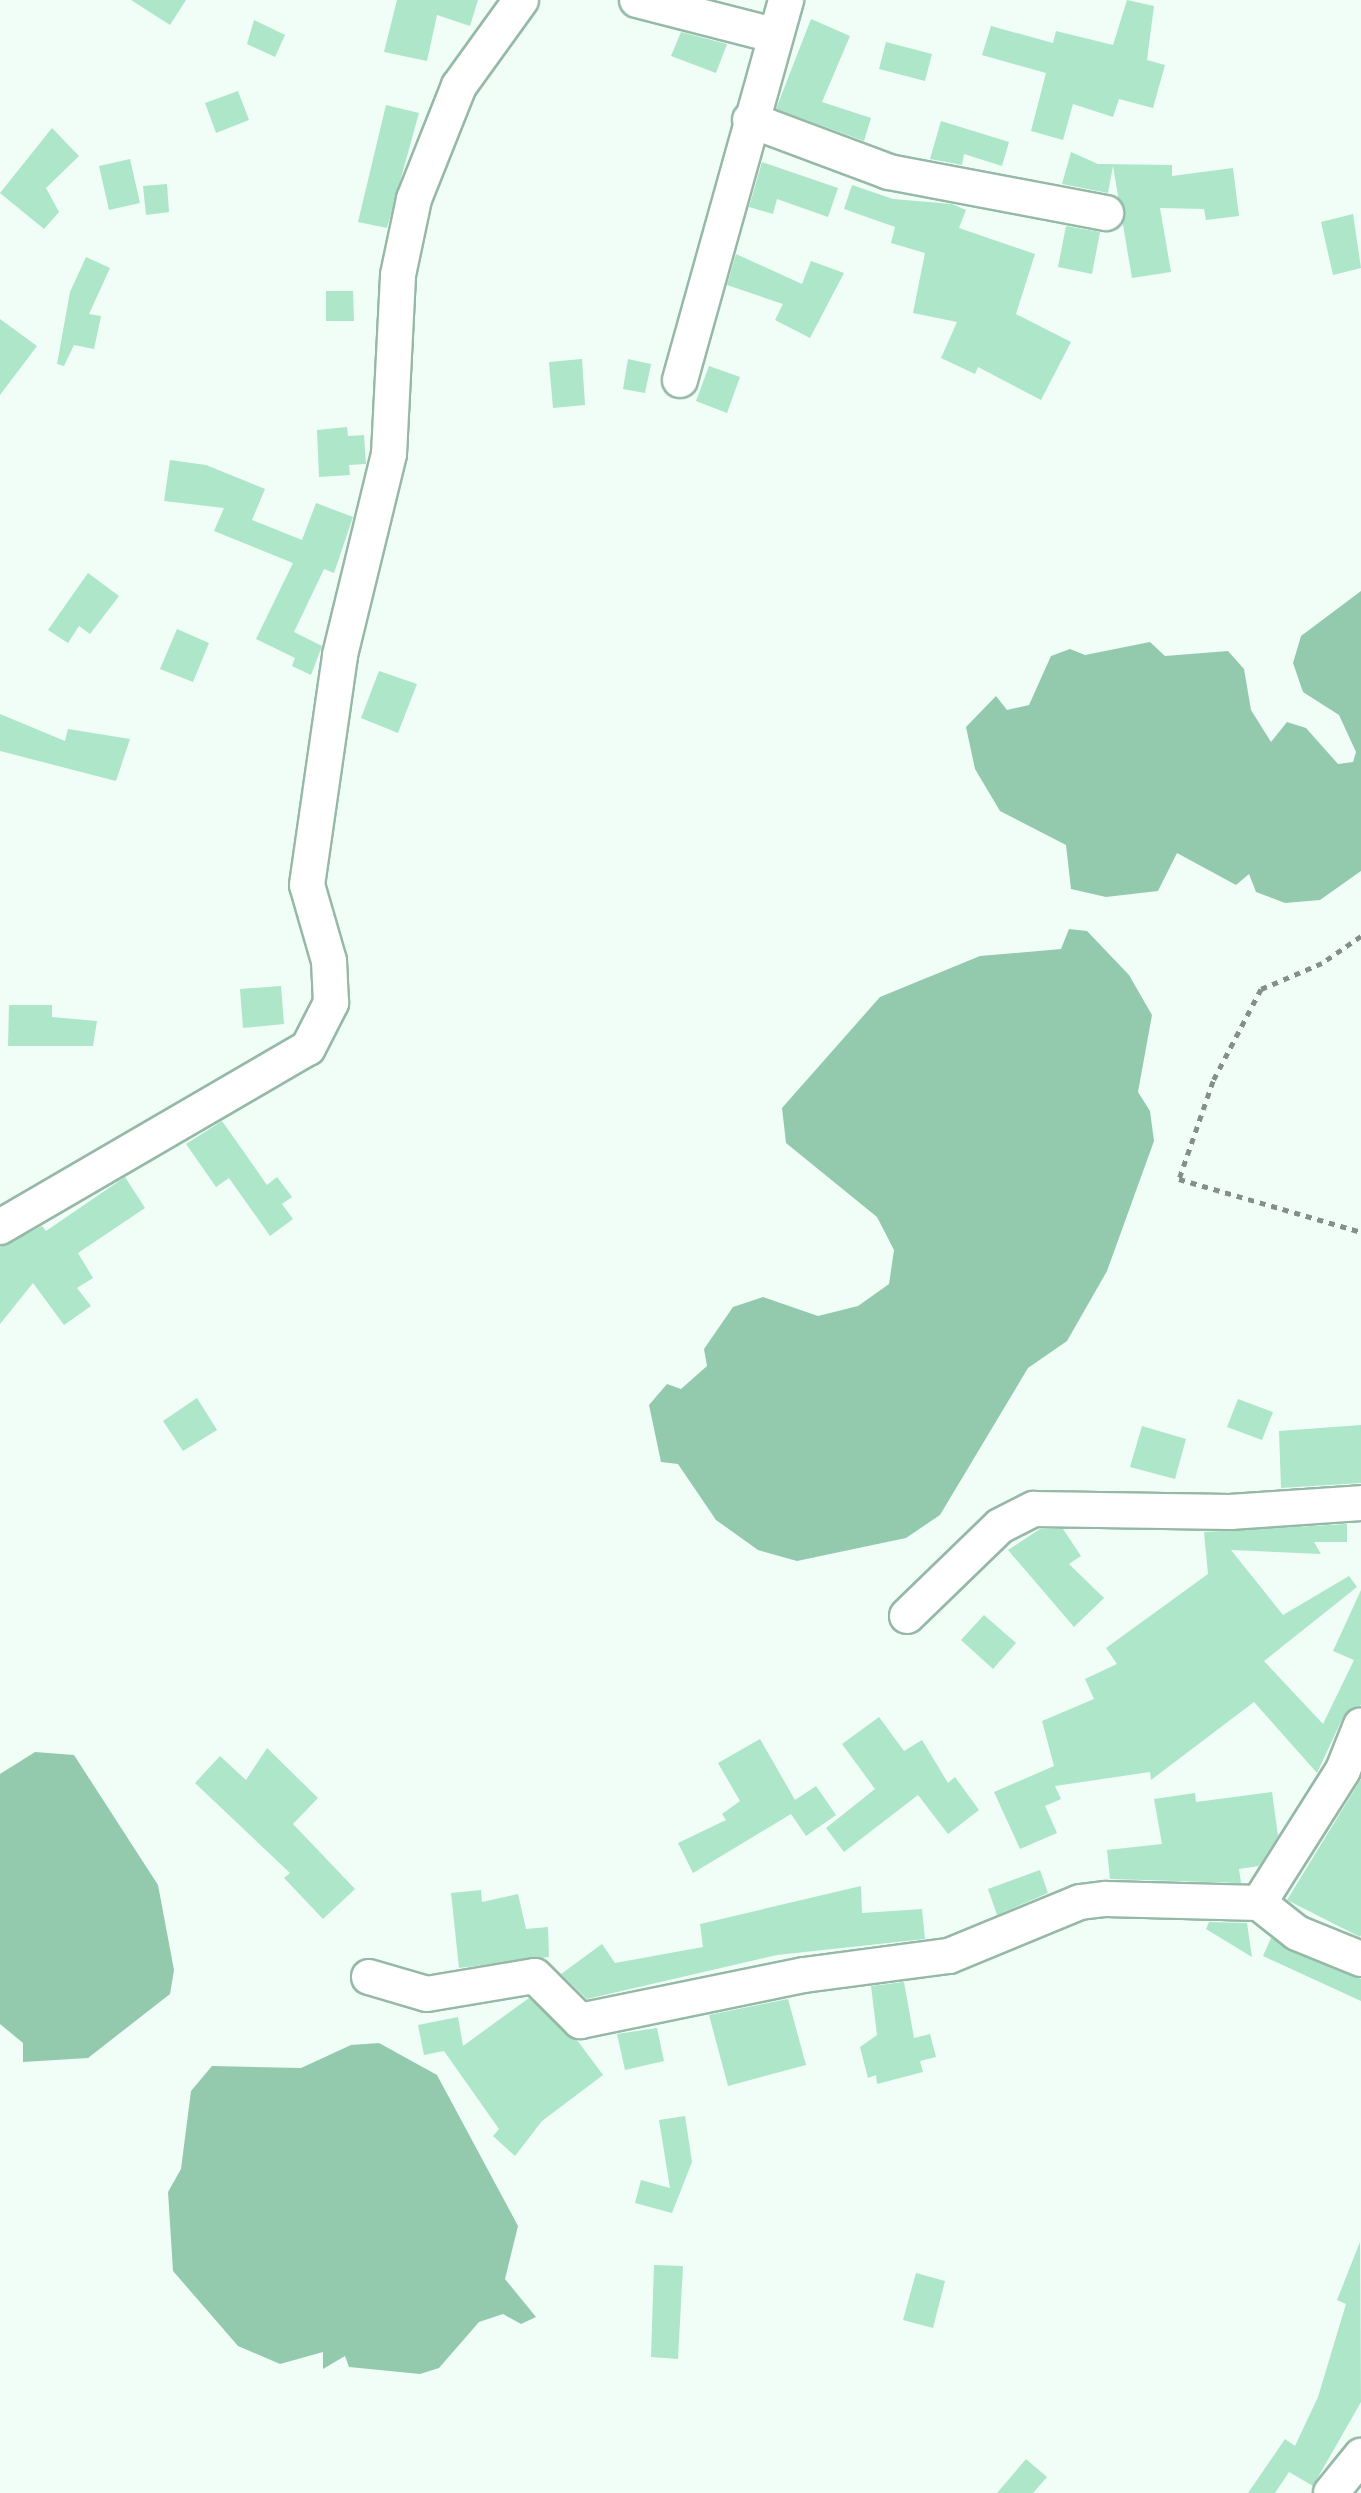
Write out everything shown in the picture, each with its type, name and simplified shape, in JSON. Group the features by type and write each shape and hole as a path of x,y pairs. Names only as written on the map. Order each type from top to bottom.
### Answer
{"street":[{"path":"0,1227 308,1048 331,1003 329,961 307,885 340,655 389,454 398,275 414,199 459,86 521,0"},
{"path":"637,0 773,35"},
{"path":"680,380 773,35 786,0"},
{"path":"750,120 889,172 1106,213"},
{"path":"907,1616 1000,1526 1034,1509 1230,1512 1361,1503"},
{"path":"1259,1903 1343,1770 1361,1725"},
{"path":"369,1977 427,1994 535,1976 548,1981 580,2021 804,1975 949,1956 1080,1902 1259,1903 1297,1933 1361,1959"},
{"path":"1331,2493 1361,2456"}],"path":[{"path":"1361,936 1322,963 1261,989 1213,1081 1179,1179 1361,1232"}],"shaded area":[{"path":"1361,591 1361,871 1320,900 1285,903 1256,892 1249,874 1236,885 1177,853 1158,891 1106,897 1071,889 1066,845 1000,811 975,769 966,727 996,696 1007,710 1029,705 1051,656 1070,649 1085,655 1150,642 1165,656 1228,651 1244,669 1251,710 1271,742 1287,722 1306,728 1338,764 1353,762 1356,752 1339,715 1303,692 1293,663 1301,636"},
{"path":"1069,929 1087,931 1129,975 1152,1015 1138,1092 1150,1111 1154,1141 1107,1271 1067,1341 1028,1368 940,1515 906,1538 797,1561 758,1550 716,1520 678,1464 661,1462 649,1405 667,1384 681,1389 707,1366 704,1349 733,1307 763,1297 818,1316 858,1306 889,1284 894,1250 877,1217 786,1143 782,1108 880,997 980,956 1061,949"},
{"path":"35,1752 74,1755 158,1885 174,1970 170,1994 88,2058 23,2062 23,2043 0,2024 0,1774"},
{"path":"379,2043 437,2075 518,2226 505,2279 536,2317 521,2324 503,2314 479,2322 439,2368 420,2374 349,2367 345,2356 323,2369 323,2352 280,2364 238,2346 173,2271 168,2192 181,2169 191,2091 212,2066 301,2068 351,2045"}],"building":[{"path":"131,0 186,0 170,25"},
{"path":"397,0 478,0 470,26 437,15 427,61 384,52"},
{"path":"1127,0 1154,6 1147,60 1165,65 1153,108 1119,99 1113,117 1073,104 1063,140 1031,131 1046,73 982,55 991,26 1053,43 1056,31 1113,45"},
{"path":"811,19 850,36 822,102 871,118 864,141 776,109"},
{"path":"254,20 285,35 275,57 247,44"},
{"path":"681,32 727,44 716,73 671,56"},
{"path":"886,42 932,54 925,81 879,69"},
{"path":"238,91 249,120 216,133 205,103"},
{"path":"386,105 419,113 387,228 358,222"},
{"path":"941,121 1009,142 1002,166 964,154 962,165 930,159"},
{"path":"52,128 79,156 46,188 59,212 44,229 0,193"},
{"path":"1071,152 1098,164 1172,165 1172,176 1233,168 1239,216 1206,220 1204,209 1160,208 1171,272 1132,278 1113,166 1108,193 1062,184"},
{"path":"130,159 140,203 109,210 99,166"},
{"path":"762,162 838,188 828,217 777,199 773,214 749,207"},
{"path":"167,184 169,212 146,215 143,186"},
{"path":"852,185 893,199 952,204 966,210 959,228 1035,254 1016,314 1071,342 1041,400 978,367 975,374 941,358 957,322 913,313 925,253 891,243 895,227 844,209"},
{"path":"1353,214 1361,268 1333,275 1321,222"},
{"path":"1066,226 1100,232 1092,274 1058,267"},
{"path":"736,254 802,284 811,261 844,273 810,338 775,320 783,304 727,285"},
{"path":"86,257 110,268 89,314 101,316 94,349 74,345 64,366 57,364 70,292"},
{"path":"326,291 353,291 354,321 326,321"},
{"path":"0,319 37,346 0,395"},
{"path":"582,359 585,405 553,408 549,362"},
{"path":"628,359 651,364 645,393 623,389"},
{"path":"709,366 740,377 727,413 696,401"},
{"path":"347,427 348,436 364,435 366,464 349,465 350,475 319,477 317,430"},
{"path":"170,460 206,465 265,489 252,520 302,540 316,503 353,517 334,573 324,569 294,632 322,646 311,675 292,666 295,658 256,639 293,563 214,531 224,508 164,501"},
{"path":"88,573 119,596 90,634 79,626 68,643 48,630"},
{"path":"177,629 209,643 193,682 160,669"},
{"path":"379,671 417,684 398,733 361,718"},
{"path":"0,714 65,741 68,729 130,739 116,781 0,751"},
{"path":"281,986 284,1024 243,1028 240,989"},
{"path":"9,1005 52,1005 52,1017 97,1021 93,1046 8,1046"},
{"path":"222,1121 267,1185 277,1177 292,1197 282,1204 293,1219 270,1236 229,1178 216,1187 186,1144"},
{"path":"125,1177 145,1208 78,1253 93,1278 77,1288 91,1306 64,1325 33,1283 0,1324 0,1247 42,1226 46,1231"},
{"path":"197,1398 217,1430 183,1451 163,1421"},
{"path":"1238,1399 1273,1412 1262,1440 1227,1427"},
{"path":"1361,1425 1361,1483 1281,1488 1279,1431"},
{"path":"1142,1426 1186,1439 1175,1479 1130,1467"},
{"path":"1347,1524 1347,1542 1314,1542 1321,1554 1231,1550 1283,1615 1349,1576 1357,1587 1264,1661 1323,1724 1354,1660 1333,1651 1361,1590 1361,1705 1343,1717 1317,1773 1254,1702 1151,1780 1150,1772 1055,1786 1061,1799 1045,1806 1057,1833 1020,1849 994,1792 1054,1766 1042,1721 1094,1699 1085,1679 1117,1664 1106,1648 1208,1574 1204,1532"},
{"path":"1040,1529 1063,1529 1081,1556 1069,1564 1104,1598 1074,1627 1008,1550"},
{"path":"984,1615 1016,1643 993,1669 961,1640"},
{"path":"879,1717 904,1751 922,1740 948,1783 955,1777 979,1810 948,1834 918,1795 844,1852 826,1828 875,1789 842,1744"},
{"path":"760,1739 795,1800 816,1786 836,1815 806,1836 791,1814 693,1873 678,1843 726,1820 722,1814 740,1801 718,1763"},
{"path":"267,1748 318,1798 293,1824 355,1889 323,1919 284,1878 290,1873 195,1783 220,1756 246,1780"},
{"path":"1361,1779 1361,1935 1360,1937 1287,1900"},
{"path":"1272,1792 1278,1836 1259,1866 1239,1869 1241,1883 1110,1879 1107,1850 1162,1844 1154,1799 1195,1793 1196,1802"},
{"path":"1040,1870 1048,1893 997,1915 988,1889"},
{"path":"861,1886 862,1913 922,1909 925,1939 777,1955 587,1999 561,1974 602,1944 615,1963 703,1947 700,1924"},
{"path":"481,1890 482,1902 518,1894 526,1929 548,1927 549,1957 459,1968 451,1893"},
{"path":"1209,1922 1247,1923 1252,1957 1206,1929"},
{"path":"1271,1938 1361,1979 1361,2001 1263,1956"},
{"path":"904,1982 914,2038 930,2034 936,2057 920,2061 923,2072 877,2084 876,2075 868,2078 860,2047 877,2035 871,1986"},
{"path":"529,1998 577,2040 603,2075 542,2121 515,2156 493,2136 499,2129 444,2051 424,2055 418,2025 458,2017 463,2046"},
{"path":"788,1999 806,2065 728,2086 709,2015"},
{"path":"657,2028 664,2061 625,2070 617,2034"},
{"path":"685,2116 692,2162 672,2213 635,2203 641,2180 670,2188 659,2120"},
{"path":"1360,2242 1361,2402 1313,2486 1289,2472 1275,2493 1248,2493 1285,2439 1295,2446 1318,2397 1346,2304 1337,2300"},
{"path":"654,2265 683,2266 678,2359 651,2357"},
{"path":"916,2273 945,2281 933,2328 903,2320"},
{"path":"1026,2459 1047,2477 1033,2493 997,2493"}]}
